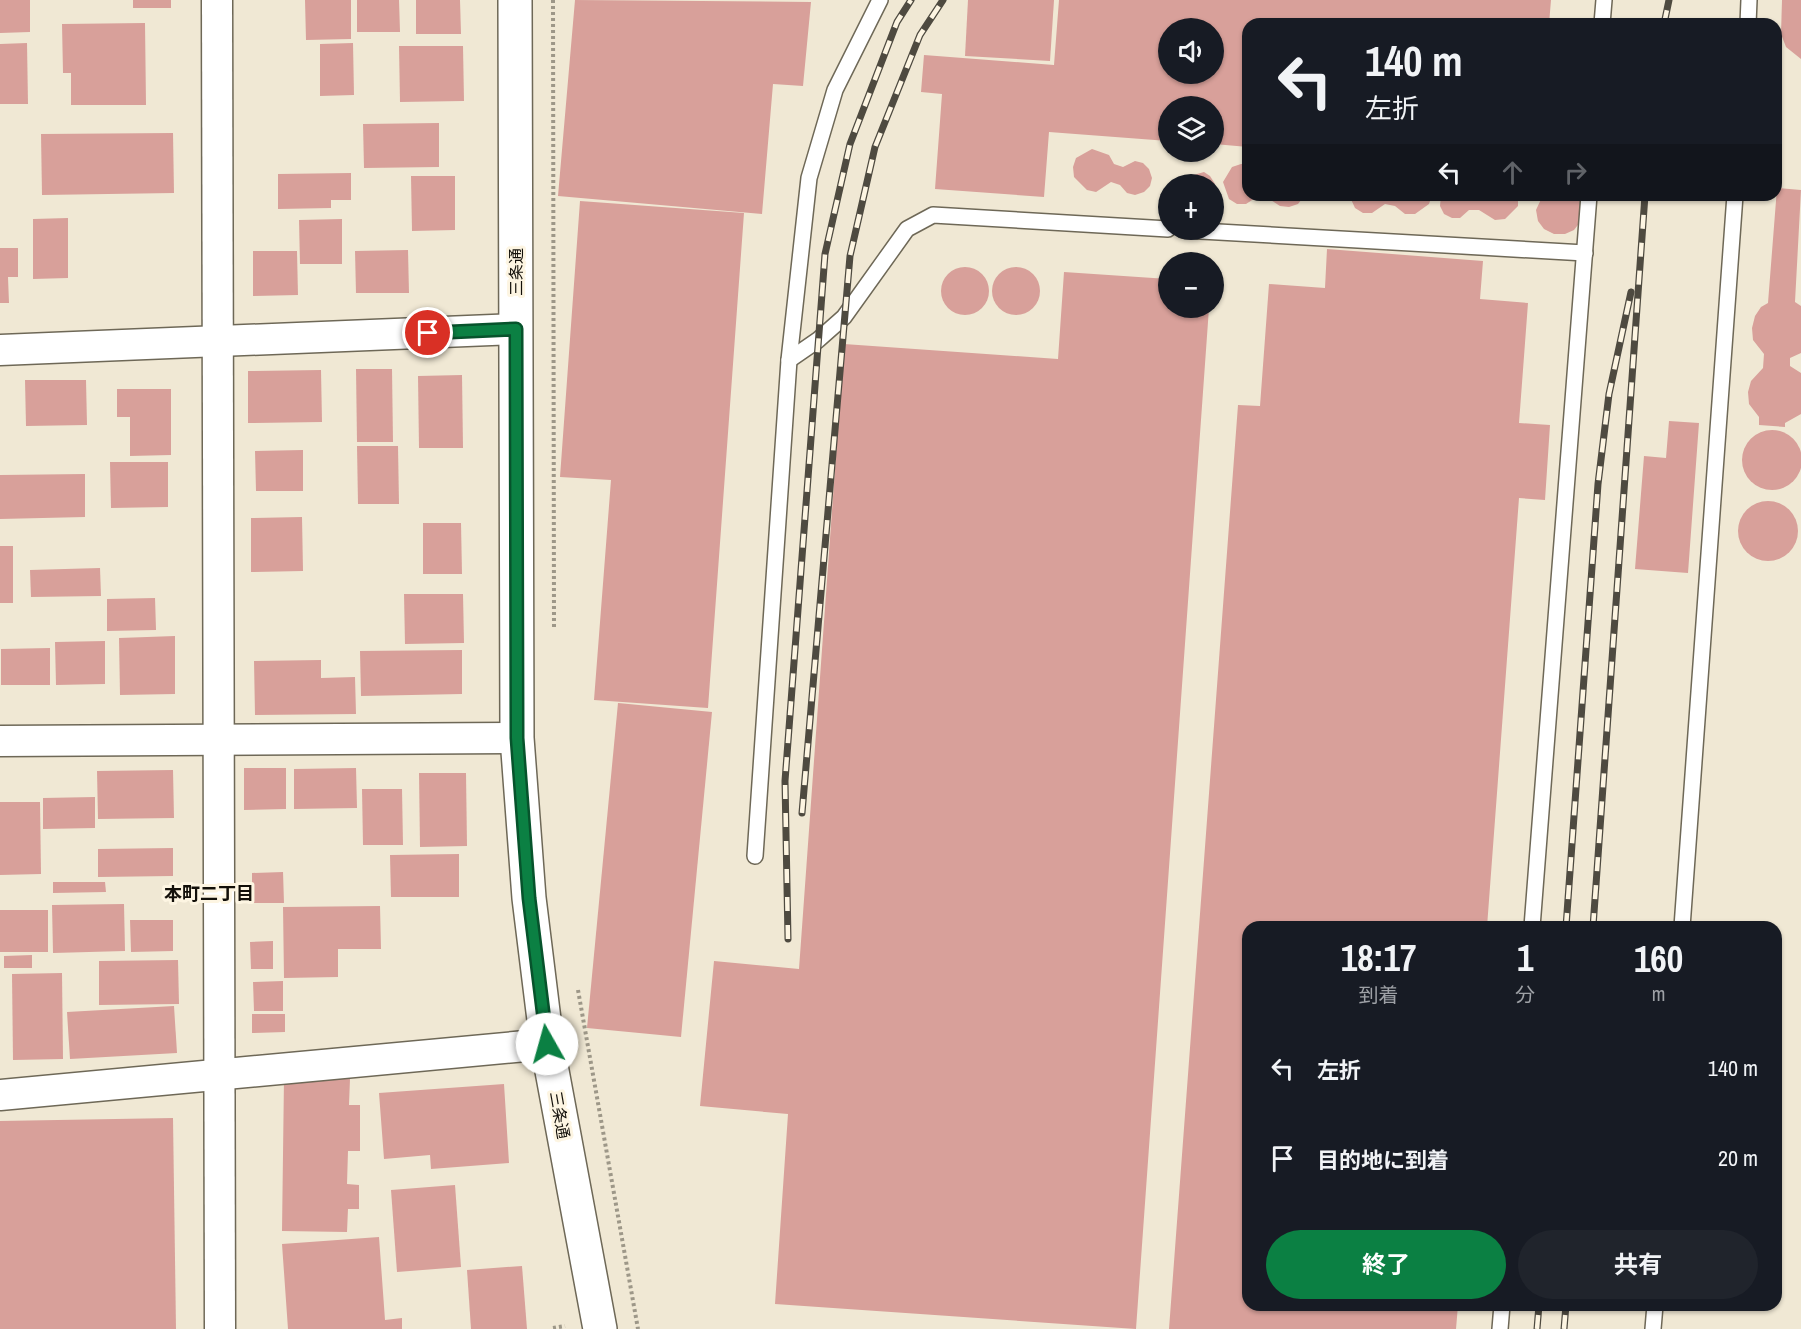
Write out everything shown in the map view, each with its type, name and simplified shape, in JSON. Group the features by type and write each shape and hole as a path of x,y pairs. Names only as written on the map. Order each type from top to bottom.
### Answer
{"street":[{"path":"217,0 220,1329"},
{"name":"三条通","path":"515,0 517,738 529,898 547,1044 600,1329"},
{"path":"0,350 516,329"},
{"path":"0,741 517,738"},
{"path":"0,1095 547,1044"}],"lane":[{"path":"755,856 789,360 809,178 835,90 880,0"},
{"path":"1602,18 1604,0"},
{"path":"1748,18 1749,0"},
{"path":"1532,921 1589,201"},
{"path":"1682,921 1735,201"},
{"path":"789,360 818,340 844,317 907,229 933,215 1158,228"},
{"path":"1224,232 1585,253"},
{"path":"1500,1329 1502,1311"},
{"path":"1653,1329 1654,1311"}],"path":[{"path":"553,0 554,636"},
{"path":"577,987 638,1329"}],"building":[{"path":"0,0 30,0 30,32 0,33"},
{"path":"133,0 171,0 171,8 133,8"},
{"path":"305,0 351,0 351,39 306,40"},
{"path":"357,0 399,0 400,32 357,32"},
{"path":"416,0 460,0 461,34 416,34"},
{"path":"575,0 811,2 803,86 773,84 762,214 558,196"},
{"path":"968,0 1054,0 1050,61 965,56"},
{"path":"1059,0 1551,0 1550,18 1242,18 1242,146 1224,145 1224,96 1158,96 1158,140 1049,132 1044,197 935,189 942,94 921,92 924,55 1054,65"},
{"path":"1782,0 1801,0 1801,59 1786,47 1782,37"},
{"path":"145,23 146,105 71,105 71,73 63,73 62,24"},
{"path":"27,43 28,104 0,104 0,44"},
{"path":"353,43 354,95 320,96 320,44"},
{"path":"399,46 463,46 464,101 400,102"},
{"path":"439,123 439,167 364,168 363,124"},
{"path":"173,133 174,193 42,195 41,134"},
{"path":"1092,149 1109,155 1114,164 1123,167 1135,161 1143,163 1149,169 1152,178 1150,186 1144,192 1135,195 1127,193 1120,185 1111,182 1096,192 1087,190 1074,177 1073,167 1076,158"},
{"path":"1242,164 1242,201 1251,201 1246,204 1237,204 1229,199 1224,180 1232,167"},
{"path":"351,173 351,200 331,200 331,208 278,209 278,174"},
{"path":"411,176 455,176 455,230 412,231"},
{"path":"1782,188 1801,190 1795,302 1801,306 1801,353 1790,358 1790,366 1801,373 1801,414 1785,423 1785,427 1759,425 1759,417 1749,404 1748,392 1751,381 1763,368 1764,354 1753,340 1752,328 1755,316 1761,307 1768,303 1776,201 1782,201"},
{"path":"580,201 744,213 708,708 594,700 611,480 560,477"},
{"path":"1272,201 1300,201 1289,207 1280,206"},
{"path":"1352,201 1430,201 1415,214 1405,214 1395,206 1385,204 1372,213 1363,213 1355,208"},
{"path":"1440,201 1518,201 1518,206 1505,219 1495,220 1479,210 1469,210 1460,218 1452,218 1444,214"},
{"path":"1540,201 1581,201 1581,221 1574,230 1565,234 1554,234 1544,229 1538,221 1536,210"},
{"path":"68,218 68,278 33,279 33,219"},
{"path":"342,219 342,264 300,264 299,220"},
{"path":"0,248 18,248 18,277 8,277 9,303 0,303"},
{"path":"1327,249 1483,261 1480,299 1528,303 1519,423 1550,425 1545,500 1519,498 1487,921 1242,921 1242,1311 1458,1311 1456,1329 1169,1329 1238,405 1260,406 1269,284 1325,288"},
{"path":"408,250 409,293 356,293 355,251"},
{"path":"253,251 297,251 298,295 253,296"},
{"path":"965,267 982,274 989,291 982,308 965,315 948,308 941,291 948,274"},
{"path":"1016,267 1033,274 1040,291 1033,308 1016,315 999,308 992,291 999,274"},
{"path":"1064,272 1158,278 1158,318 1208,318 1136,1329 775,1304 788,1114 700,1106 714,961 799,969 844,344 1058,359"},
{"path":"356,369 392,369 393,442 357,442"},
{"path":"321,370 322,422 248,423 248,371"},
{"path":"462,375 463,448 419,448 418,376"},
{"path":"25,380 86,380 87,425 26,426"},
{"path":"117,389 171,389 171,455 130,456 130,417 117,417"},
{"path":"1669,421 1699,423 1688,573 1635,569 1644,456 1666,458"},
{"path":"1766,430 1778,430 1789,435 1797,443 1802,460 1800,472 1789,485 1778,490 1766,490 1755,485 1747,477 1742,466 1742,454 1747,443 1755,435"},
{"path":"357,446 398,446 399,504 358,504"},
{"path":"303,450 303,491 256,491 255,451"},
{"path":"110,462 168,462 168,507 111,508"},
{"path":"85,474 85,517 0,519 0,475"},
{"path":"1762,501 1774,501 1785,506 1793,514 1798,531 1796,543 1785,556 1774,561 1762,561 1751,556 1743,548 1738,537 1738,525 1743,514 1751,506"},
{"path":"302,517 303,571 251,572 251,518"},
{"path":"423,523 461,523 462,574 423,574"},
{"path":"0,546 13,546 13,603 0,603"},
{"path":"100,568 101,596 31,597 30,570"},
{"path":"404,594 463,594 464,643 405,644"},
{"path":"155,598 156,630 107,631 107,599"},
{"path":"175,636 175,694 120,695 119,638"},
{"path":"105,641 105,684 56,685 55,642"},
{"path":"50,648 50,685 1,685 1,649"},
{"path":"462,650 462,694 361,696 360,651"},
{"path":"321,660 321,678 355,677 356,714 255,715 254,661"},
{"path":"618,703 712,712 681,1037 587,1028"},
{"path":"244,768 286,768 286,809 244,810"},
{"path":"356,768 357,808 294,809 294,769"},
{"path":"173,770 174,818 98,819 97,771"},
{"path":"419,773 466,773 467,846 420,847"},
{"path":"362,789 402,789 403,845 363,845"},
{"path":"95,797 95,828 43,829 43,798"},
{"path":"0,802 40,802 41,874 0,875"},
{"path":"173,848 173,876 98,877 98,849"},
{"path":"459,854 459,897 391,897 390,855"},
{"path":"283,872 284,903 252,903 252,873"},
{"path":"53,882 105,882 106,892 53,893"},
{"path":"124,904 125,951 53,953 52,905"},
{"path":"380,906 381,949 338,949 338,977 284,978 283,907"},
{"path":"0,910 48,910 48,952 0,952"},
{"path":"130,920 173,920 173,951 131,952"},
{"path":"273,941 273,969 251,969 250,942"},
{"path":"32,955 32,968 4,968 4,956"},
{"path":"178,960 179,1004 99,1005 99,961"},
{"path":"62,973 63,1059 13,1060 12,974"},
{"path":"283,981 283,1011 254,1011 253,982"},
{"path":"174,1006 177,1053 70,1059 67,1012"},
{"path":"252,1014 285,1014 285,1032 252,1033"},
{"path":"284,1078 350,1079 349,1105 360,1105 360,1151 348,1151 347,1184 359,1185 359,1209 348,1209 347,1232 282,1231"},
{"path":"504,1084 509,1163 431,1169 430,1155 384,1159 379,1093"},
{"path":"173,1118 176,1329 0,1329 0,1121"},
{"path":"455,1185 461,1267 397,1272 391,1190"},
{"path":"379,1237 385,1320 402,1318 402,1329 288,1329 282,1244"},
{"path":"522,1266 527,1329 471,1329 467,1270"}],"railway":[{"path":"788,939 785,781 825,254 850,144 897,22 911,0"},
{"path":"802,813 850,256 875,147 920,35 943,0"},
{"path":"1665,18 1669,0"},
{"path":"1593,921 1645,201"},
{"path":"1566,921 1598,484 1609,394 1631,292"},
{"path":"1537,1329 1538,1311"},
{"path":"1564,1329 1566,1311"}],"district":[{"name":"本町二丁目","path":"209,894"}],"route":[{"path":"428,333 516,329 517,738 529,898 547,1044"}]}
